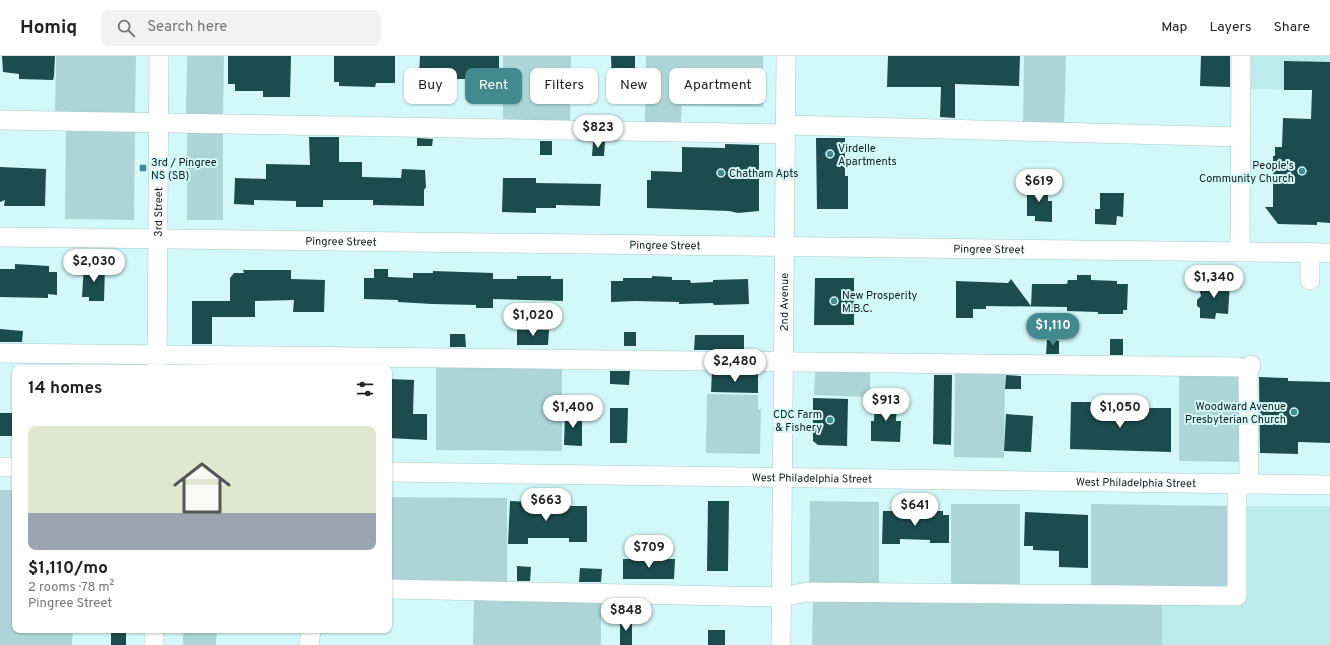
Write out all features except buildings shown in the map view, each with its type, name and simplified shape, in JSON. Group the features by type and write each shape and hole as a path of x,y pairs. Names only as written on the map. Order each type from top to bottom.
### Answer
{"street":[{"name":"3rd Street","path":"157,362 159,56"},
{"name":"2nd Avenue","path":"781,645 786,56"},
{"path":"1240,252 1241,56"},
{"path":"0,120 1241,136"},
{"name":"Pingree Street","path":"0,237 1330,253"},
{"path":"1310,252 1310,280"},
{"path":"0,353 157,362 784,363 1245,366 1248,372 1237,596 807,592 782,597 392,589"},
{"path":"0,467 12,468"},
{"name":"West Philadelphia Street","path":"392,472 1330,485"},
{"path":"154,633 154,645"},
{"path":"309,645 311,633"}],"shaded area":[{"path":"56,56 136,56 135,113 55,112"},
{"path":"187,56 224,56 223,117 186,116"},
{"path":"503,56 571,56 571,68 530,68 530,104 570,104 570,121 503,120 503,104 522,104 522,68 503,68"},
{"path":"646,56 763,56 763,68 669,68 669,104 763,104 763,107 682,106 681,122 645,122 645,104 661,104 661,68 646,68"},
{"path":"1024,56 1066,56 1064,127 1023,127"},
{"path":"1250,56 1330,56 1330,90 1250,89"},
{"path":"66,128 135,129 134,220 65,219"},
{"path":"187,129 223,129 223,220 187,220"},
{"path":"436,367 562,368 562,451 436,450"},
{"path":"815,370 870,371 870,397 814,395"},
{"path":"1179,372 1242,372 1242,462 1179,461"},
{"path":"955,373 1005,374 1004,458 954,457"},
{"path":"707,394 758,395 758,409 761,409 760,454 706,453"},
{"path":"0,490 12,490 12,633 73,633 72,645 0,645"},
{"path":"392,497 507,498 507,583 392,581"},
{"path":"810,501 879,502 879,588 809,587"},
{"path":"951,504 1020,504 1020,588 951,587"},
{"path":"1091,504 1231,506 1229,591 1091,589"},
{"path":"1245,506 1330,506 1330,645 1162,645 1162,604 1244,605"},
{"path":"813,597 1162,604 1162,645 812,645"},
{"path":"474,598 601,600 601,645 473,645"},
{"path":"183,633 217,633 216,645 183,645"}],"place":[{"name":"Virdelle Apartments","path":"830,154"},
{"name":"3rd / Pingree NS (SB)","path":"143,168"},
{"name":"People's Community Church","path":"1302,171"},
{"name":"Chatham Apts","path":"721,173"},
{"name":"New Prosperity M.B.C.","path":"834,301"},
{"name":"Woodward Avenue Presbyterian Church","path":"1294,412"},
{"name":"CDC Farm & Fishery","path":"830,420"}]}
